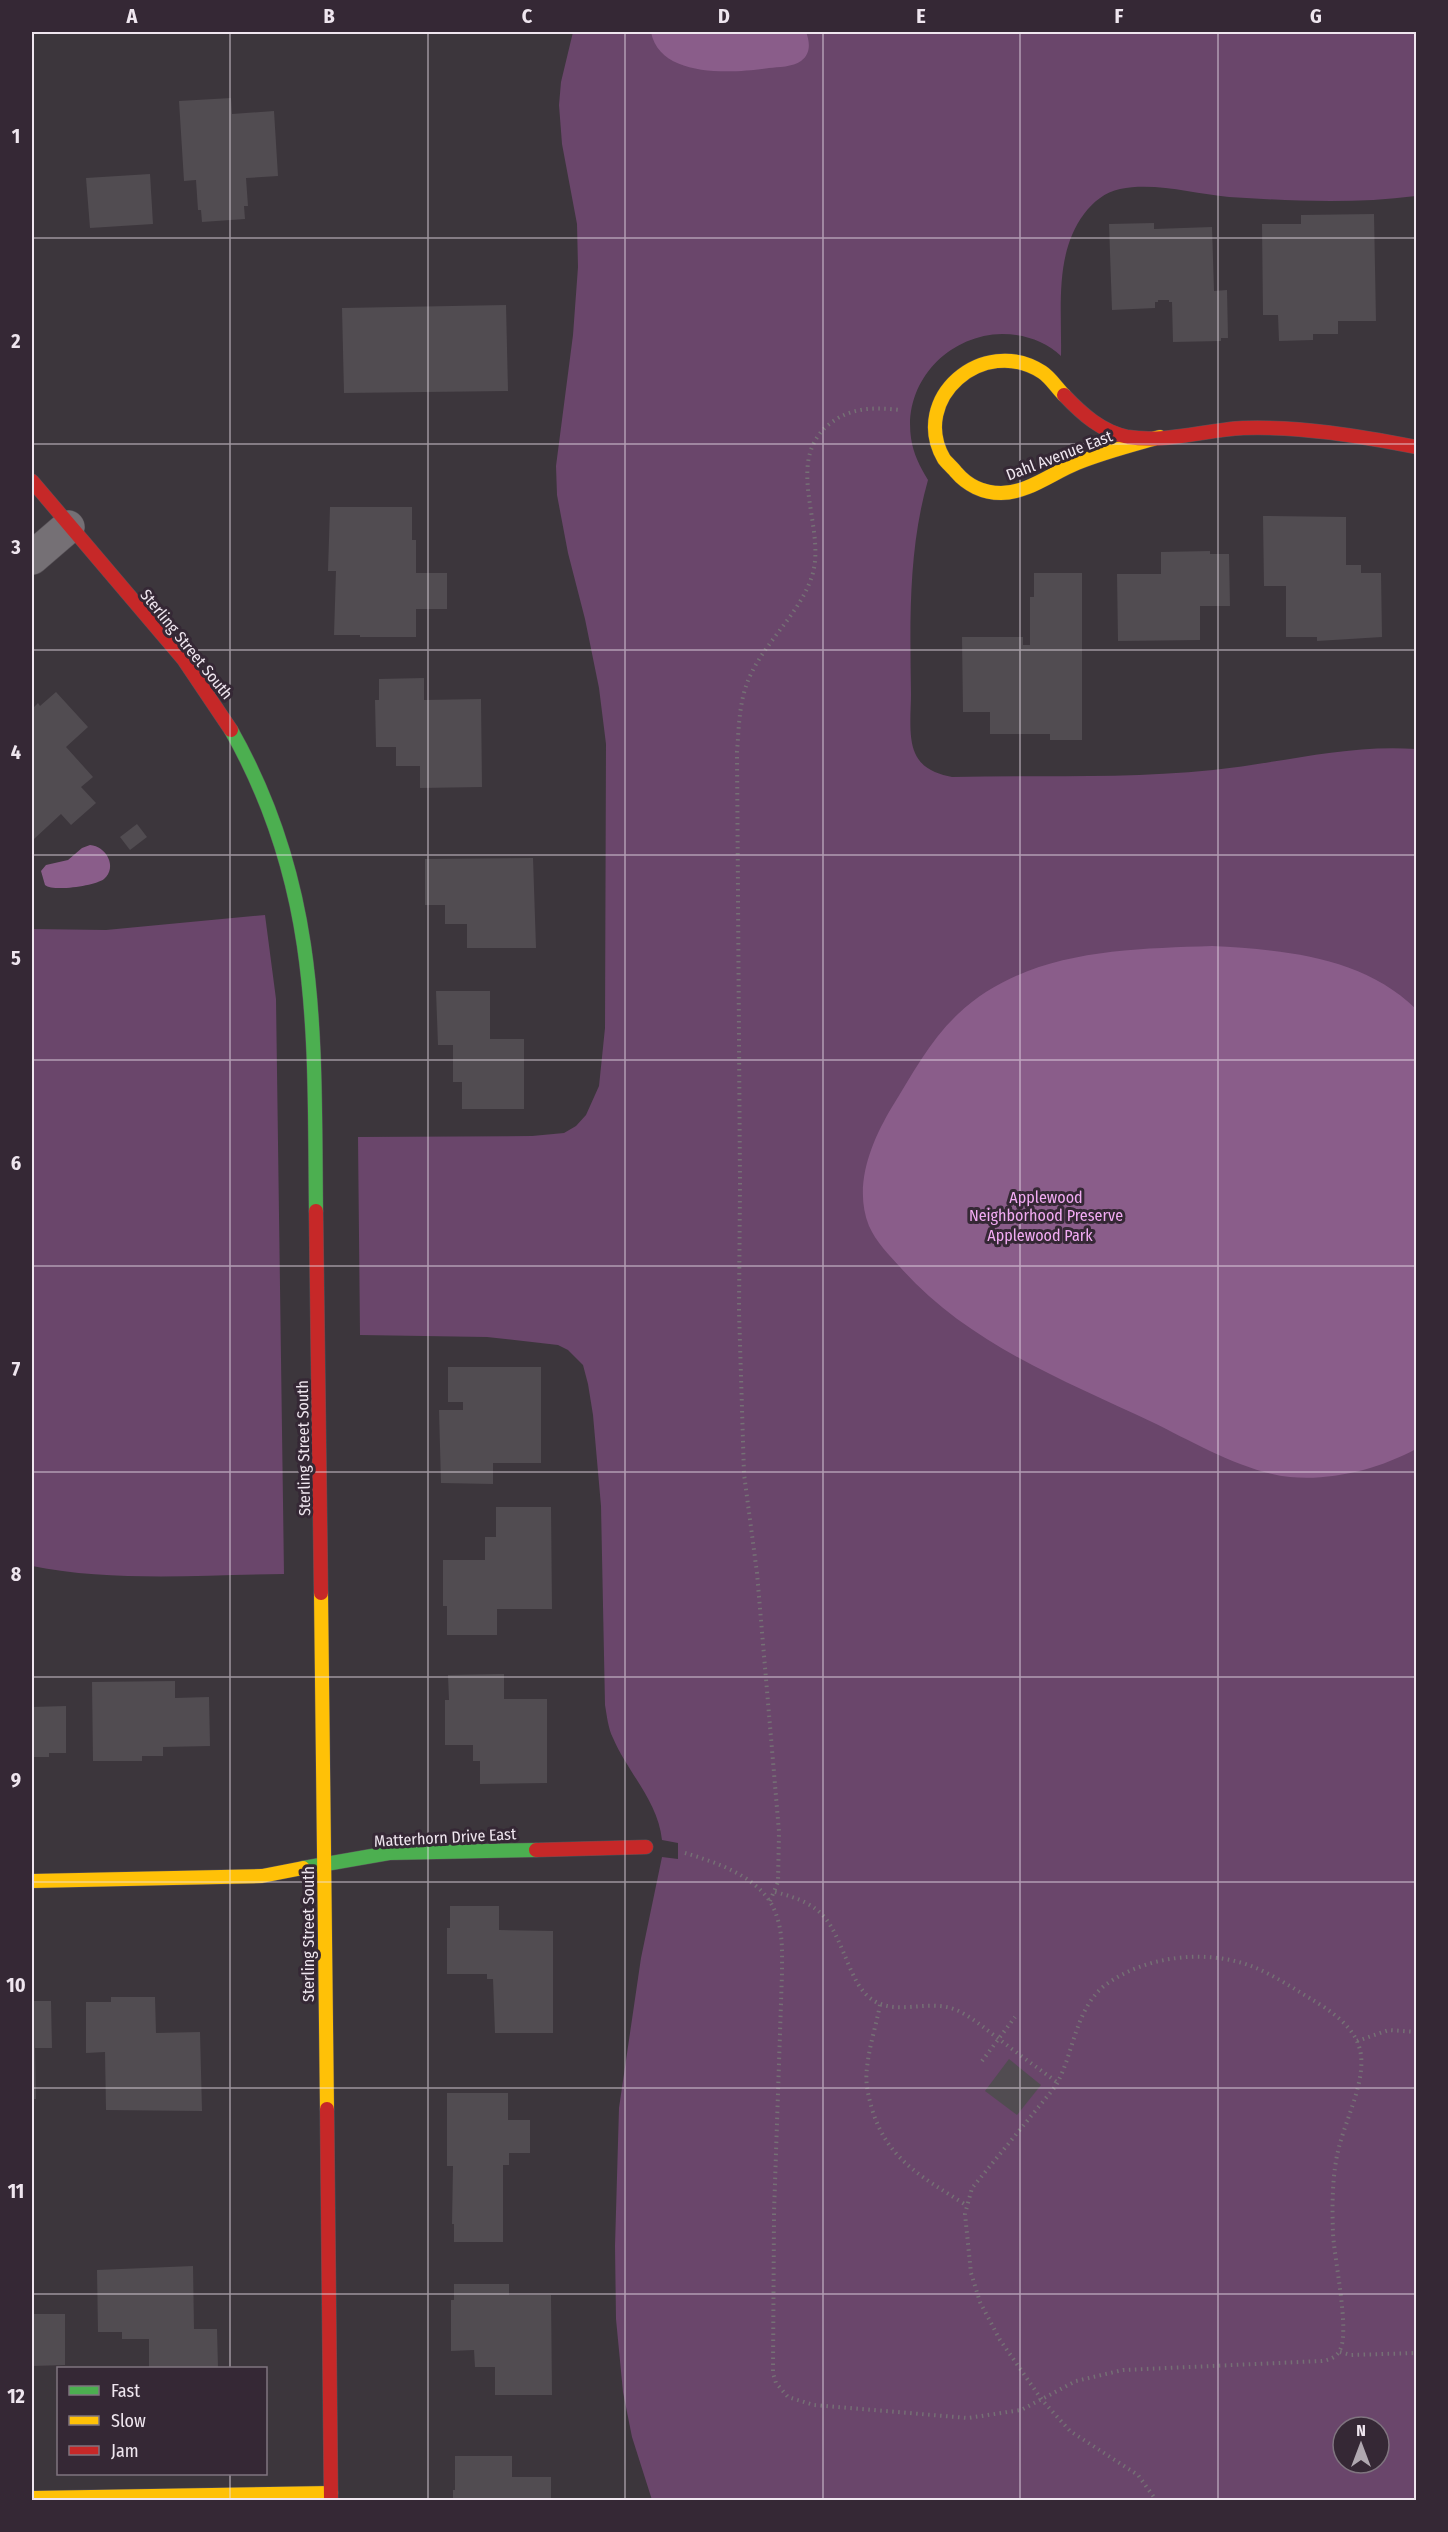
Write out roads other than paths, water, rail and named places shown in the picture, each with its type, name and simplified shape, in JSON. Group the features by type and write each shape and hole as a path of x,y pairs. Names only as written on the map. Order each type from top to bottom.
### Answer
{"street":[{"name":"Dahl Avenue East","path":"1160,437 1082,461 1025,488 1002,493 990,492 971,486 957,475 946,460 938,440 937,415 946,391 960,373 984,361 1010,359 1042,372 1074,406 1102,428 1130,437 1160,437 1243,428 1294,428 1350,434 1416,447"},
{"name":"Sterling Street South","path":"32,481 68,527 172,646 226,719 270,807 288,860 302,918 309,970 315,1091 331,2497"},
{"path":"32,558 68,527"},
{"name":"Matterhorn Drive East","path":"32,1881 262,1876 389,1853 646,1847"},
{"path":"32,2498 331,2497"}],"park label":[{"name":"Applewood Neighborhood Preserve","path":"1046,1206"},
{"name":"Applewood Park","path":"1040,1235"}]}
